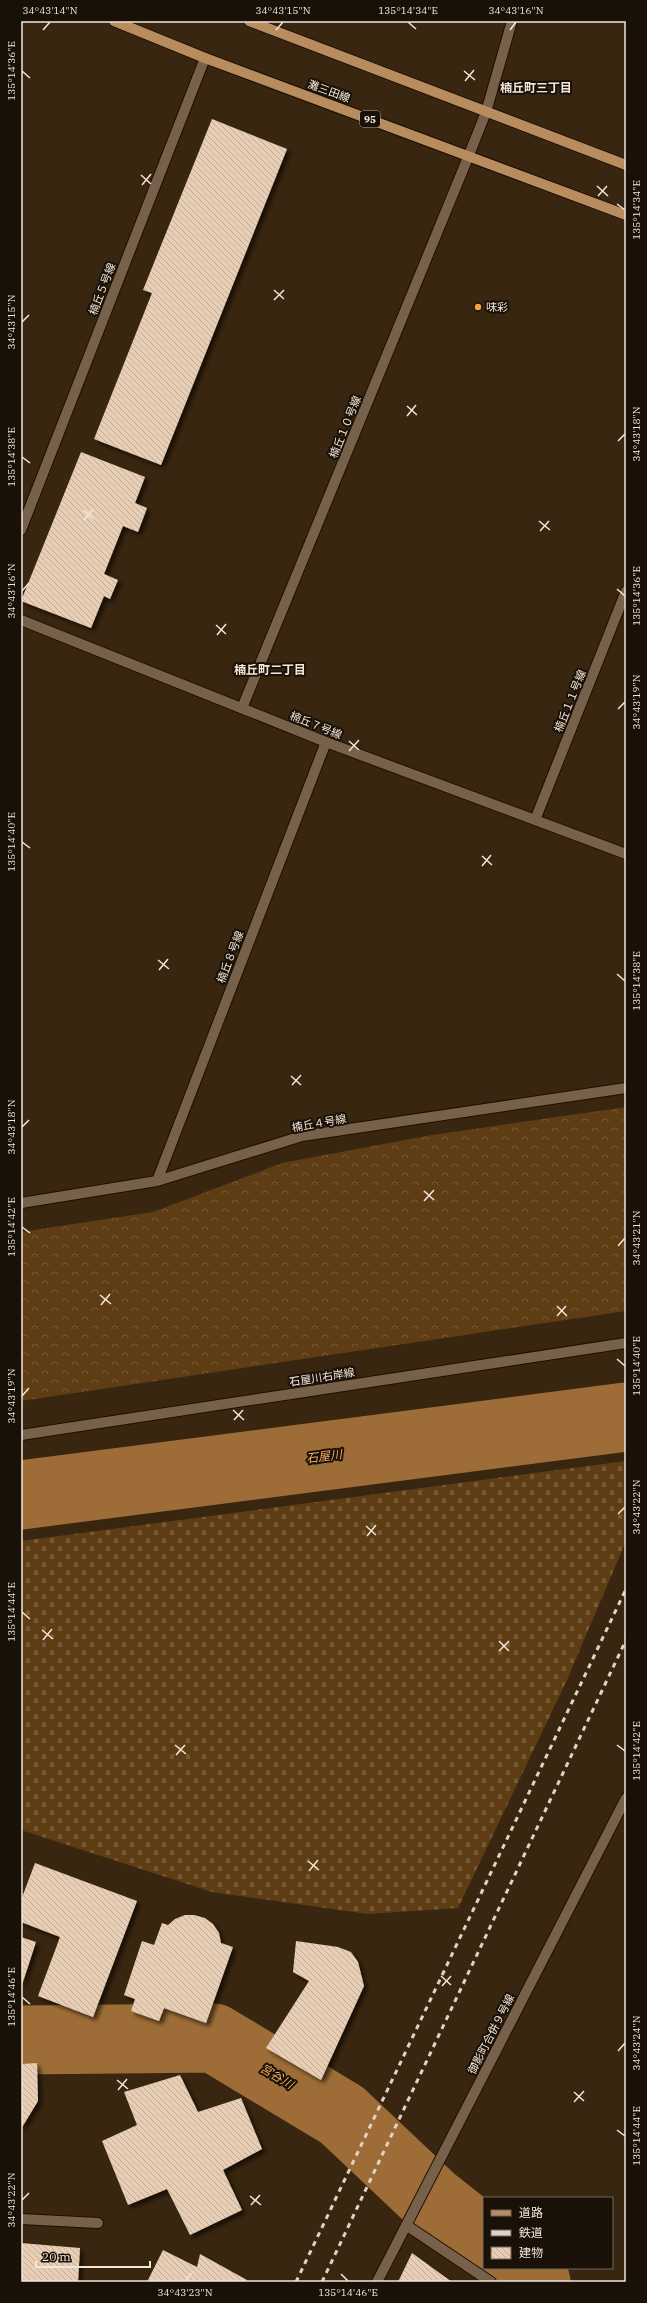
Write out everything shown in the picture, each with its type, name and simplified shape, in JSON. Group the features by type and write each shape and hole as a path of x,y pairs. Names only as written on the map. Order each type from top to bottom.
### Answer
{"main road":[{"name":"灘三田線","path":"114,21 205,58 626,215"},
{"path":"249,21 626,165"}],"street":[{"name":"楠丘１０号線","path":"242,708 469,156 486,112 512,21"},
{"name":"楠丘５号線","path":"21,530 205,58"},
{"name":"楠丘１１号線","path":"536,820 626,591"},
{"name":"楠丘７号線","path":"21,620 326,742 626,854"},
{"name":"楠丘８号線","path":"157,1181 326,742"},
{"name":"楠丘４号線","path":"21,1203 157,1181 302,1136 626,1088"},
{"name":"石屋川右岸線","path":"21,1435 626,1343"},
{"name":"御影町合併９号線","path":"377,2282 625,1802"},
{"path":"21,2219 98,2223"},
{"path":"406,2225 491,2282"}],"green space":[{"path":"626,1107 626,1311 21,1401 21,1232 153,1212 282,1163 432,1135"},
{"path":"626,1461 626,1541 567,1680 458,1908 368,1914 212,1892 21,1830 21,1541"}],"building":[{"path":"212,119 287,149 161,465 94,439 152,293 143,290"},
{"path":"81,452 145,477 135,503 147,508 138,532 123,526 104,574 118,580 110,599 104,596 91,628 21,601"},
{"path":"35,1863 137,1901 93,2017 38,1996 60,1937 21,1922 21,1900"},
{"path":"185,1915 194,1915 205,1918 213,1924 219,1933 221,1943 233,1947 206,2023 164,2008 159,2021 131,2011 135,1999 124,1995 142,1941 154,1945 162,1923 168,1925 175,1919"},
{"path":"21,1937 36,1942 21,1988"},
{"path":"296,1941 338,1947 351,1952 358,1962 364,1986 321,2080 266,2048 309,1981 293,1972"},
{"path":"37,2063 38,2101 21,2129 21,2064"},
{"path":"180,2075 198,2112 241,2098 262,2149 223,2170 242,2210 190,2235 167,2189 128,2205 102,2141 137,2125 124,2092"},
{"path":"21,2243 80,2248 78,2282 21,2282"},
{"path":"163,2250 197,2267 200,2254 247,2280 246,2282 147,2282"},
{"path":"412,2253 452,2282 398,2282"}],"waterway":[{"name":"石屋川","path":"21,1495 626,1417"},
{"name":"宮谷川","path":"21,2040 214,2038 342,2115 432,2200 483,2240"},
{"name":"宮谷川","path":"519,2269 536,2282"}],"railway":[{"path":"296,2282 626,1589"},
{"path":"322,2282 626,1640"}],"place":[{"name":"味彩","path":"478,307"}],"district":[{"name":"楠丘町三丁目","path":"536,87"},
{"name":"楠丘町二丁目","path":"270,669"}]}
